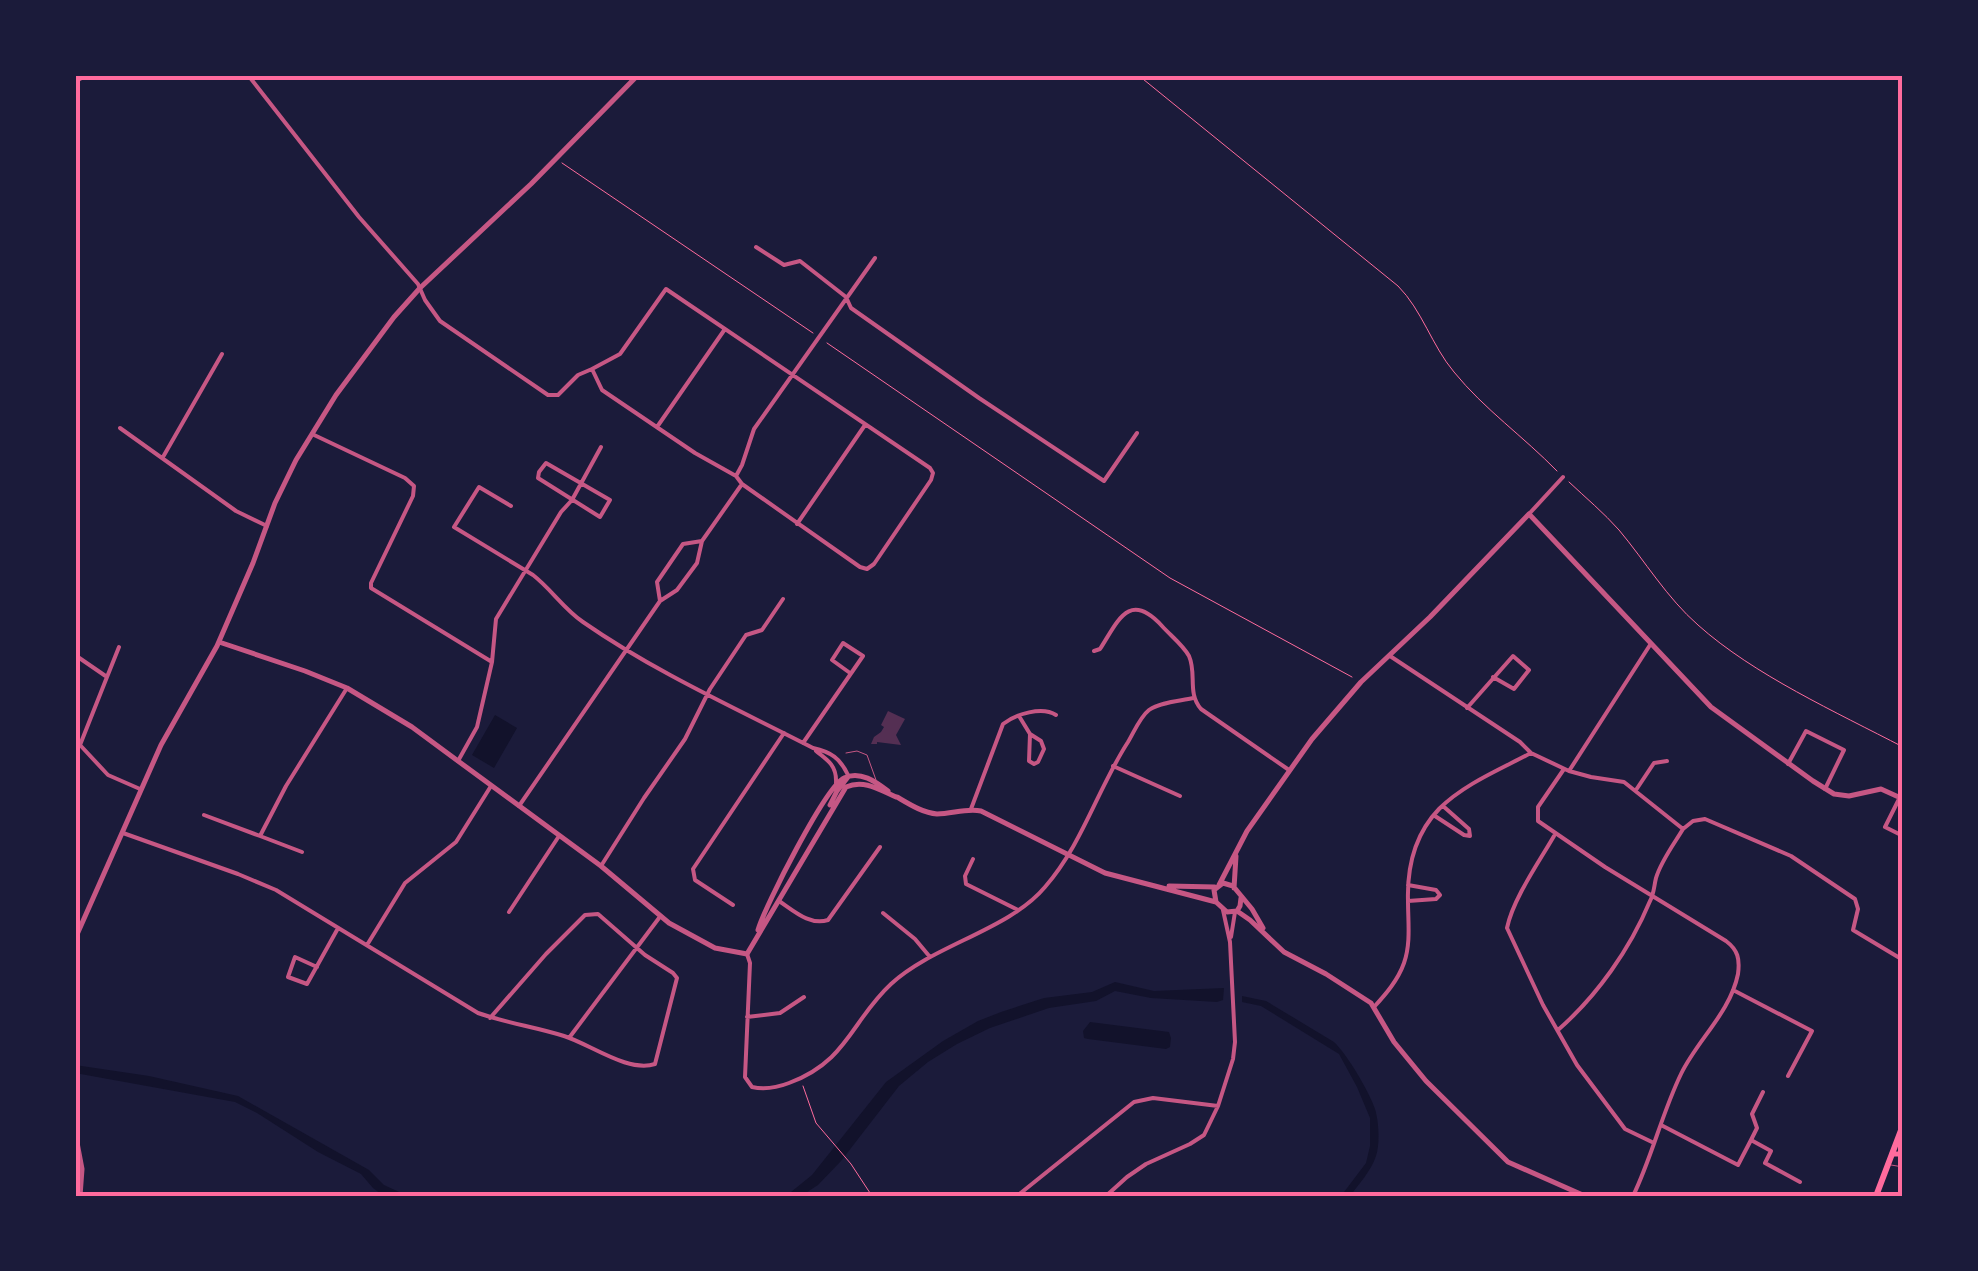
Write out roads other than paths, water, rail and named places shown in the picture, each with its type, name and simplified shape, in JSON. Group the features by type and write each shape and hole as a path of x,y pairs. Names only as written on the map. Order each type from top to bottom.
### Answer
{"main road":[{"path":"1876,1196 1902,1129"},
{"path":"1892,1154 1903,1154"}],"street":[{"path":"75,82 86,75"},
{"path":"248,75 359,218 420,288 444,325 548,395 558,394 578,375 620,354 666,289 930,468 931,480 874,564 867,569 860,567 736,476 696,454 602,390 592,369"},
{"path":"75,939 140,789 218,642 266,526 312,434 364,356 420,288 638,75"},
{"path":"756,247 784,265 800,261 846,296 851,308 1104,481 1137,433"},
{"path":"736,476 754,429 874,258"},
{"path":"657,428 725,330"},
{"path":"162,458 222,354"},
{"path":"797,524 865,424"},
{"path":"120,428 236,511 266,526"},
{"path":"312,434 405,478 414,486 371,588 492,662"},
{"path":"458,760 476,726 492,662 496,619 560,512 572,500 600,447"},
{"path":"550,463 582,483 610,500 600,517 538,478 539,472 550,463"},
{"path":"1106,1196 1146,1164 1204,1135 1218,1106 1235,1042 1230,942 1223,910 1214,893 1247,831 1312,740 1361,682 1563,477"},
{"path":"519,806 660,601 678,590 697,563 702,541 742,484"},
{"path":"511,506 479,487 454,527 544,583 575,616 626,649 803,742 845,779 868,784 934,814 970,809 990,815 1105,873 1216,902"},
{"path":"1529,514 1711,707 1825,789 1842,796 1881,789 1902,798 1886,827 1903,836"},
{"path":"660,601 657,582 683,544 702,541"},
{"path":"601,866 685,739 707,694 746,635 762,630 783,599"},
{"path":"1094,651 1100,649 1114,623 1124,614 1136,609 1147,611 1188,655 1193,698 1206,713 1290,770"},
{"path":"218,642 348,688 458,760 601,866 660,917 715,948 747,954"},
{"path":"803,742 850,674 862,656 843,643 832,660 850,674"},
{"path":"1633,1196 1681,1073 1733,990 1739,962 1736,948 1555,834 1538,821 1537,812 1651,643"},
{"path":"119,646 77,744 102,771 140,789"},
{"path":"75,655 107,676"},
{"path":"1390,656 1531,753 1567,770 1618,780 1636,790 1682,829"},
{"path":"1467,708 1512,656 1529,670 1514,690 1494,677"},
{"path":"260,836 286,786 348,688"},
{"path":"813,748 834,755 842,764 845,779 841,794 747,954 750,963 744,1069 748,1083 758,1089 800,1078 818,1068 840,1050 871,1005 898,978 1018,910 1046,886 1068,856 1113,766 1147,712 1193,698"},
{"path":"970,809 1004,724 1013,717 1047,710 1056,715"},
{"path":"1020,716 1030,734 1029,761 1034,764 1044,748 1030,734"},
{"path":"1788,764 1806,731 1844,750 1825,789"},
{"path":"732,905 695,880 693,869 784,733"},
{"path":"1374,1007 1405,961 1408,884 1416,847 1434,815 1464,790 1531,753"},
{"path":"1636,790 1654,763 1667,761"},
{"path":"1113,766 1180,796"},
{"path":"756,938 762,918 836,784 858,776 877,783 896,797"},
{"path":"366,947 405,884 456,842 491,786"},
{"path":"1434,815 1464,835 1472,834 1442,806"},
{"path":"204,815 302,852"},
{"path":"1558,1030 1604,982 1653,896 1656,877 1682,829 1693,820 1714,822 1805,864 1855,899 1858,909 1853,930 1903,960"},
{"path":"123,833 276,890 464,1007 490,1018 569,1038 612,1058 644,1066 655,1064 677,978 598,914 585,914 490,1018"},
{"path":"1555,834 1507,928 1577,1065 1625,1129 1654,1143"},
{"path":"508,912 559,836"},
{"path":"779,901 812,921 828,920 880,847"},
{"path":"1234,888 1236,854"},
{"path":"973,859 965,876 966,884 1018,910"},
{"path":"1157,886 1227,884 1252,910 1267,935"},
{"path":"1408,884 1436,890 1440,895 1436,899 1408,901"},
{"path":"1230,942 1241,898"},
{"path":"1223,910 1236,912 1284,952 1374,1007 1394,1042 1418,1072 1508,1162 1585,1196"},
{"path":"883,913 916,939 931,958"},
{"path":"569,1038 660,917"},
{"path":"317,967 295,957 288,977 307,984 317,967 337,930"},
{"path":"1733,990 1812,1031 1788,1076"},
{"path":"746,1017 780,1013 804,997"},
{"path":"1662,1124 1738,1165 1757,1128 1752,1114 1763,1092"},
{"path":"1017,1196 1134,1102 1153,1098 1218,1106"},
{"path":"75,1132 82,1169 80,1196"},
{"path":"1751,1140 1771,1152 1764,1163 1800,1182"}],"lane":[{"path":"846,753 858,751 866,755 877,783"},
{"path":"1888,1164 1903,1167"}]}
